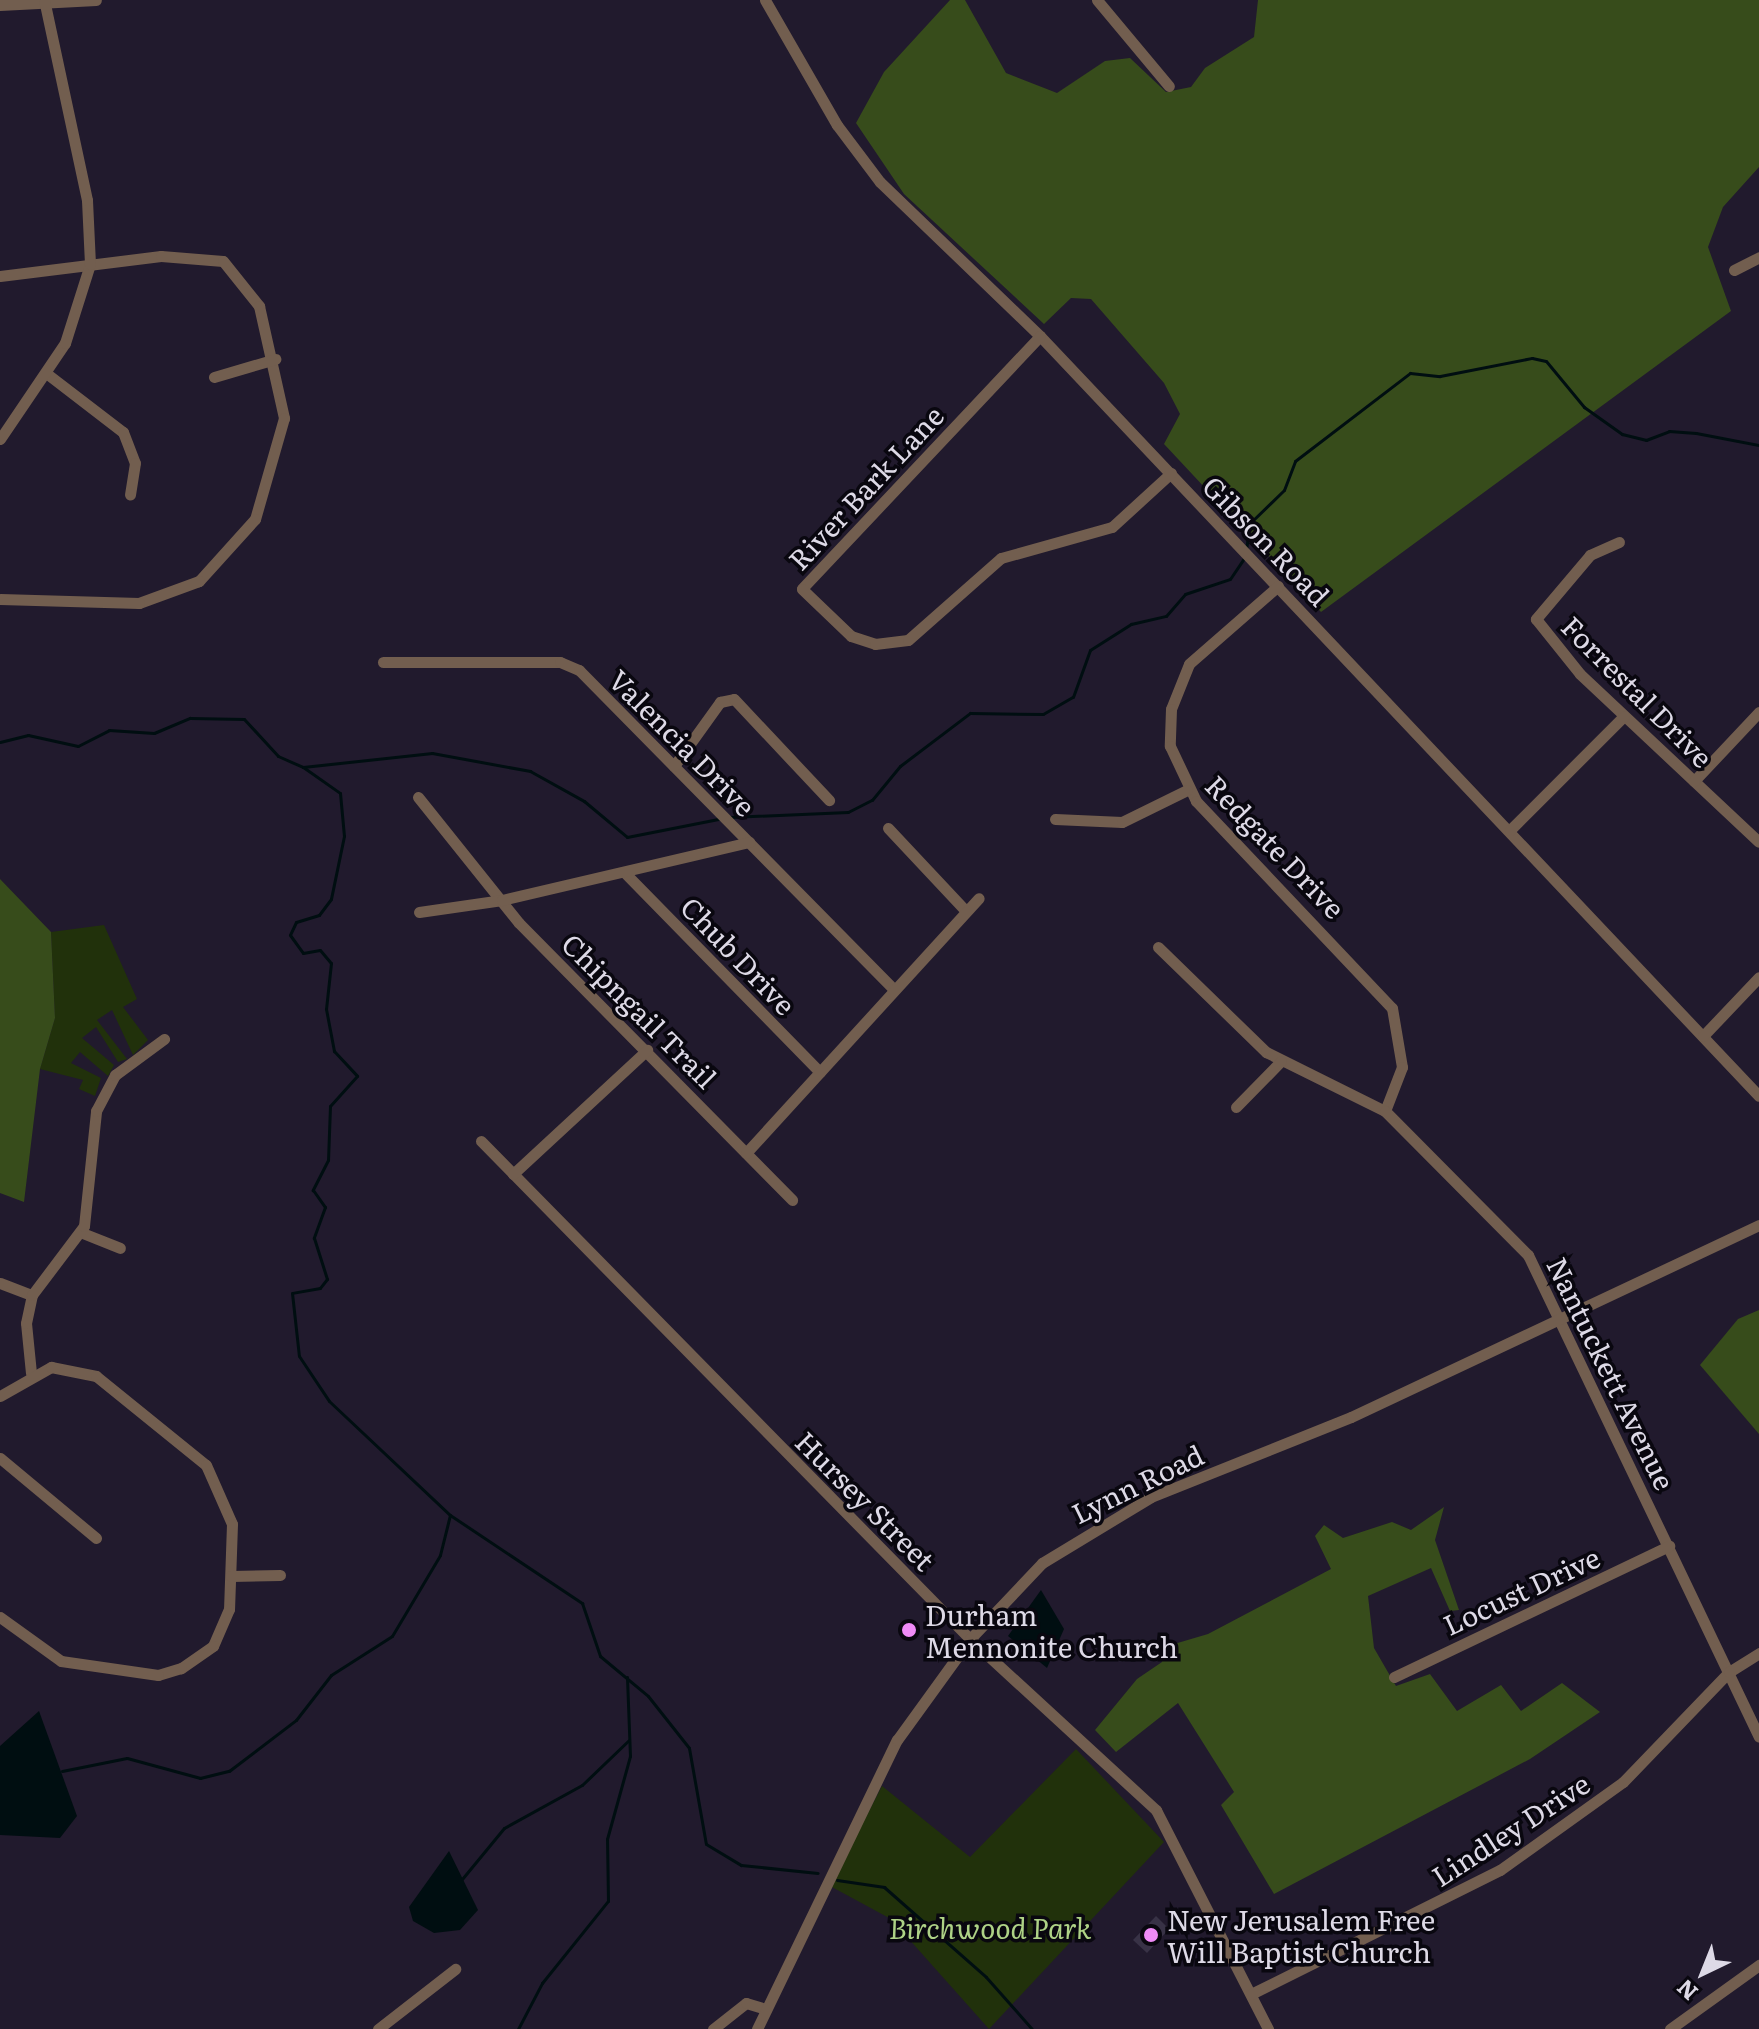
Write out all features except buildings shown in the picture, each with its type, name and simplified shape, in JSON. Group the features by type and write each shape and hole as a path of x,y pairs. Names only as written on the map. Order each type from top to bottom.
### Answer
{"street":[{"path":"0,5 96,0"},
{"name":"Gibson Road","path":"765,0 861,160 1040,336 1759,1096"},
{"path":"1097,0 1169,86"},
{"path":"0,439 46,373 76,320 90,264 87,200 44,4"},
{"path":"0,276 161,256 223,261 254,297 275,359 284,418 271,477 247,531 209,574 139,603 0,599"},
{"path":"1734,270 1759,257"},
{"name":"River Bark Lane","path":"1040,336 802,589 851,636 875,644 908,640 1001,558 1112,527 1171,473"},
{"path":"214,377 275,359"},
{"path":"46,373 123,432 135,463 130,495"},
{"name":"Forrestal Drive","path":"1619,542 1590,555 1536,619 1624,716 1759,842"},
{"name":"Redgate Drive","path":"1278,586 1199,652 1180,680 1169,726 1187,790 1387,1001 1403,1053 1385,1111"},
{"name":"Valencia Drive","path":"383,662 570,664 893,988"},
{"path":"674,766 720,702 734,699 829,800"},
{"path":"1694,781 1759,712"},
{"path":"1510,830 1624,716"},
{"path":"1055,819 1122,822 1187,790"},
{"name":"Chipngail Trail","path":"418,797 502,900 792,1200"},
{"path":"888,828 965,910"},
{"path":"419,912 502,900 749,842"},
{"name":"Chub Drive","path":"624,872 820,1072"},
{"path":"746,1153 893,988 979,898"},
{"name":"Nantuckett Avenue","path":"1158,947 1248,1039 1281,1061 1385,1111 1528,1255 1561,1317 1759,1737"},
{"path":"1703,1036 1759,977"},
{"path":"31,1373 26,1323 32,1295 80,1232 96,1111 115,1075 164,1039"},
{"path":"513,1174 647,1050"},
{"path":"1236,1107 1281,1061"},
{"name":"Hursey Street","path":"481,1141 970,1639 1156,1810 1268,2029"},
{"name":"Lynn Road","path":"757,2029 854,1815 913,1715 970,1639 1042,1563 1108,1518 1351,1417 1759,1225"},
{"path":"80,1232 120,1248"},
{"path":"0,1283 32,1295"},
{"path":"0,1396 31,1373 51,1367 96,1376 206,1465 232,1524 229,1609 213,1646 158,1675 61,1661 0,1617"},
{"path":"0,1458 96,1538"},
{"name":"Locust Drive","path":"1394,1677 1669,1546"},
{"path":"231,1576 280,1575"},
{"name":"Lindley Drive","path":"1251,1994 1500,1870 1639,1769 1729,1672 1759,1653"},
{"path":"1670,2029 1759,1965"},
{"path":"378,2029 455,1969"},
{"path":"713,2029 746,2003 766,2009"}],"green space":[{"path":"950,0 965,0 1006,73 1057,93 1105,61 1130,58 1166,92 1191,87 1205,68 1254,37 1258,0 1759,0 1759,167 1723,207 1708,247 1731,311 1321,612 1164,444 1180,414 1164,383 1091,299 1071,298 1044,324 904,194 856,123 884,72"},
{"path":"0,879 51,932 55,1018 40,1069 24,1202 0,1193"},
{"path":"104,925 137,999 123,1007 148,1040 133,1055 112,1010 97,1020 127,1059 118,1062 96,1027 82,1038 114,1065 108,1076 80,1052 71,1063 101,1078 95,1096 79,1089 83,1080 40,1069 55,1018 51,932"},
{"path":"1759,1310 1759,1434 1700,1365 1738,1319"},
{"path":"1444,1507 1435,1540 1459,1610 1450,1611 1431,1568 1368,1596 1374,1648 1396,1686 1430,1674 1457,1711 1501,1685 1521,1711 1562,1683 1600,1712 1530,1759 1274,1894 1221,1805 1234,1792 1178,1703 1116,1752 1095,1730 1137,1679 1162,1662 1164,1647 1208,1634 1331,1569 1315,1536 1324,1525 1343,1538 1392,1522 1411,1530"},
{"name":"Birchwood Park","path":"1076,1749 1164,1842 989,2029 891,1919 830,1886 882,1786 970,1857"}],"shaded area":[{"path":"1041,1590 1064,1629 1047,1668 1008,1636"},
{"path":"39,1711 77,1816 60,1838 0,1835 0,1746"},
{"path":"449,1851 478,1910 460,1930 434,1933 413,1921 409,1907"}],"waterway":[{"path":"1246,550 1250,523 1284,490 1295,461 1410,373 1440,376 1532,358 1546,361 1584,407 1622,434 1646,440 1669,431 1696,433 1759,445"},
{"path":"730,817 848,812 872,800 900,766 970,713 1043,714 1073,697 1090,650 1131,624 1166,616 1185,594 1230,579 1245,557"},
{"path":"0,742 28,735 78,746 109,730 154,733 190,718 244,719 278,756 303,767 432,753 530,771 584,801 627,837 718,819"},
{"path":"303,767 340,793 344,836 331,899 319,915 296,922 290,935 303,953 320,950 331,963 326,1009 334,1051 357,1076 330,1106 328,1160 313,1190 325,1207 314,1238 327,1279 320,1288 292,1293 299,1356 329,1401 450,1515 582,1603 600,1656 648,1696 689,1748 706,1844 741,1865 818,1873"},
{"path":"62,1771 127,1758 200,1778 229,1771 296,1720 331,1675 392,1636 440,1555 450,1515"},
{"path":"518,2029 542,1983 608,1901 607,1839 630,1756 627,1677"},
{"path":"462,1879 504,1828 582,1785 629,1740"},
{"path":"837,1880 884,1887 986,1977 1032,2029"}],"place":[{"name":"Durham Mennonite Church","path":"909,1630"},
{"name":"New Jerusalem Free Will Baptist Church","path":"1151,1935"}]}
